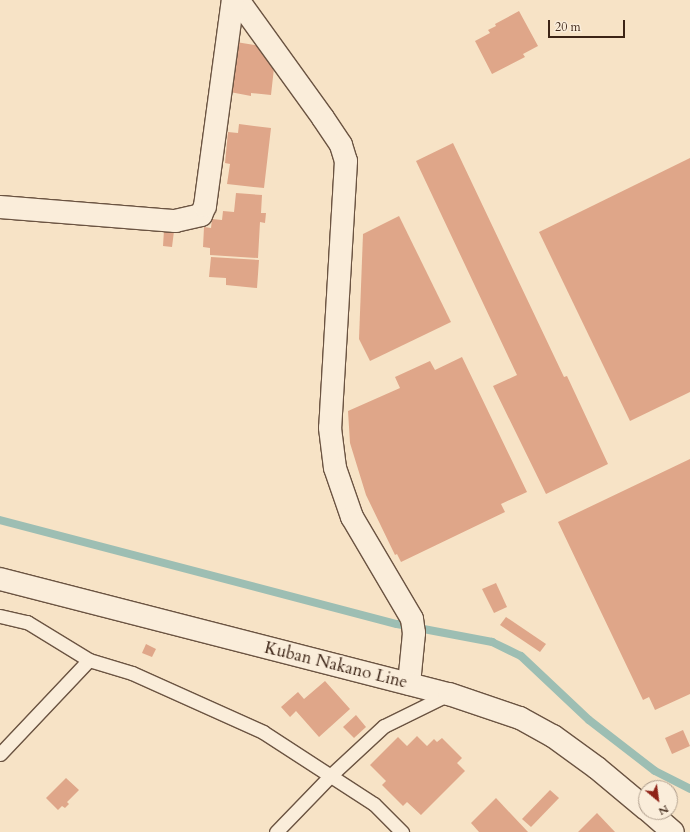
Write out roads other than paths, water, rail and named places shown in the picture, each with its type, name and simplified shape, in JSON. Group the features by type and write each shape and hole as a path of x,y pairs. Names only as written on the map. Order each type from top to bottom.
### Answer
{"street":[{"path":"0,207 175,221 201,215 205,206 234,0"},
{"path":"238,0 324,118 341,145 346,161 332,373 330,428 334,468 352,517 413,626 409,684"},
{"name":"Kuban Nakano Line","path":"0,579 449,694 520,718 553,736 597,768 638,802"},
{"path":"659,820 673,832"}],"lane":[{"path":"0,616 26,622 89,660 132,673 263,732 332,775 374,804 402,832"},
{"path":"0,754 89,660"},
{"path":"276,832 332,775 384,726 449,694"}],"waterway":[{"path":"0,520 397,624 492,642 521,656 589,720 655,771 690,789"}]}
